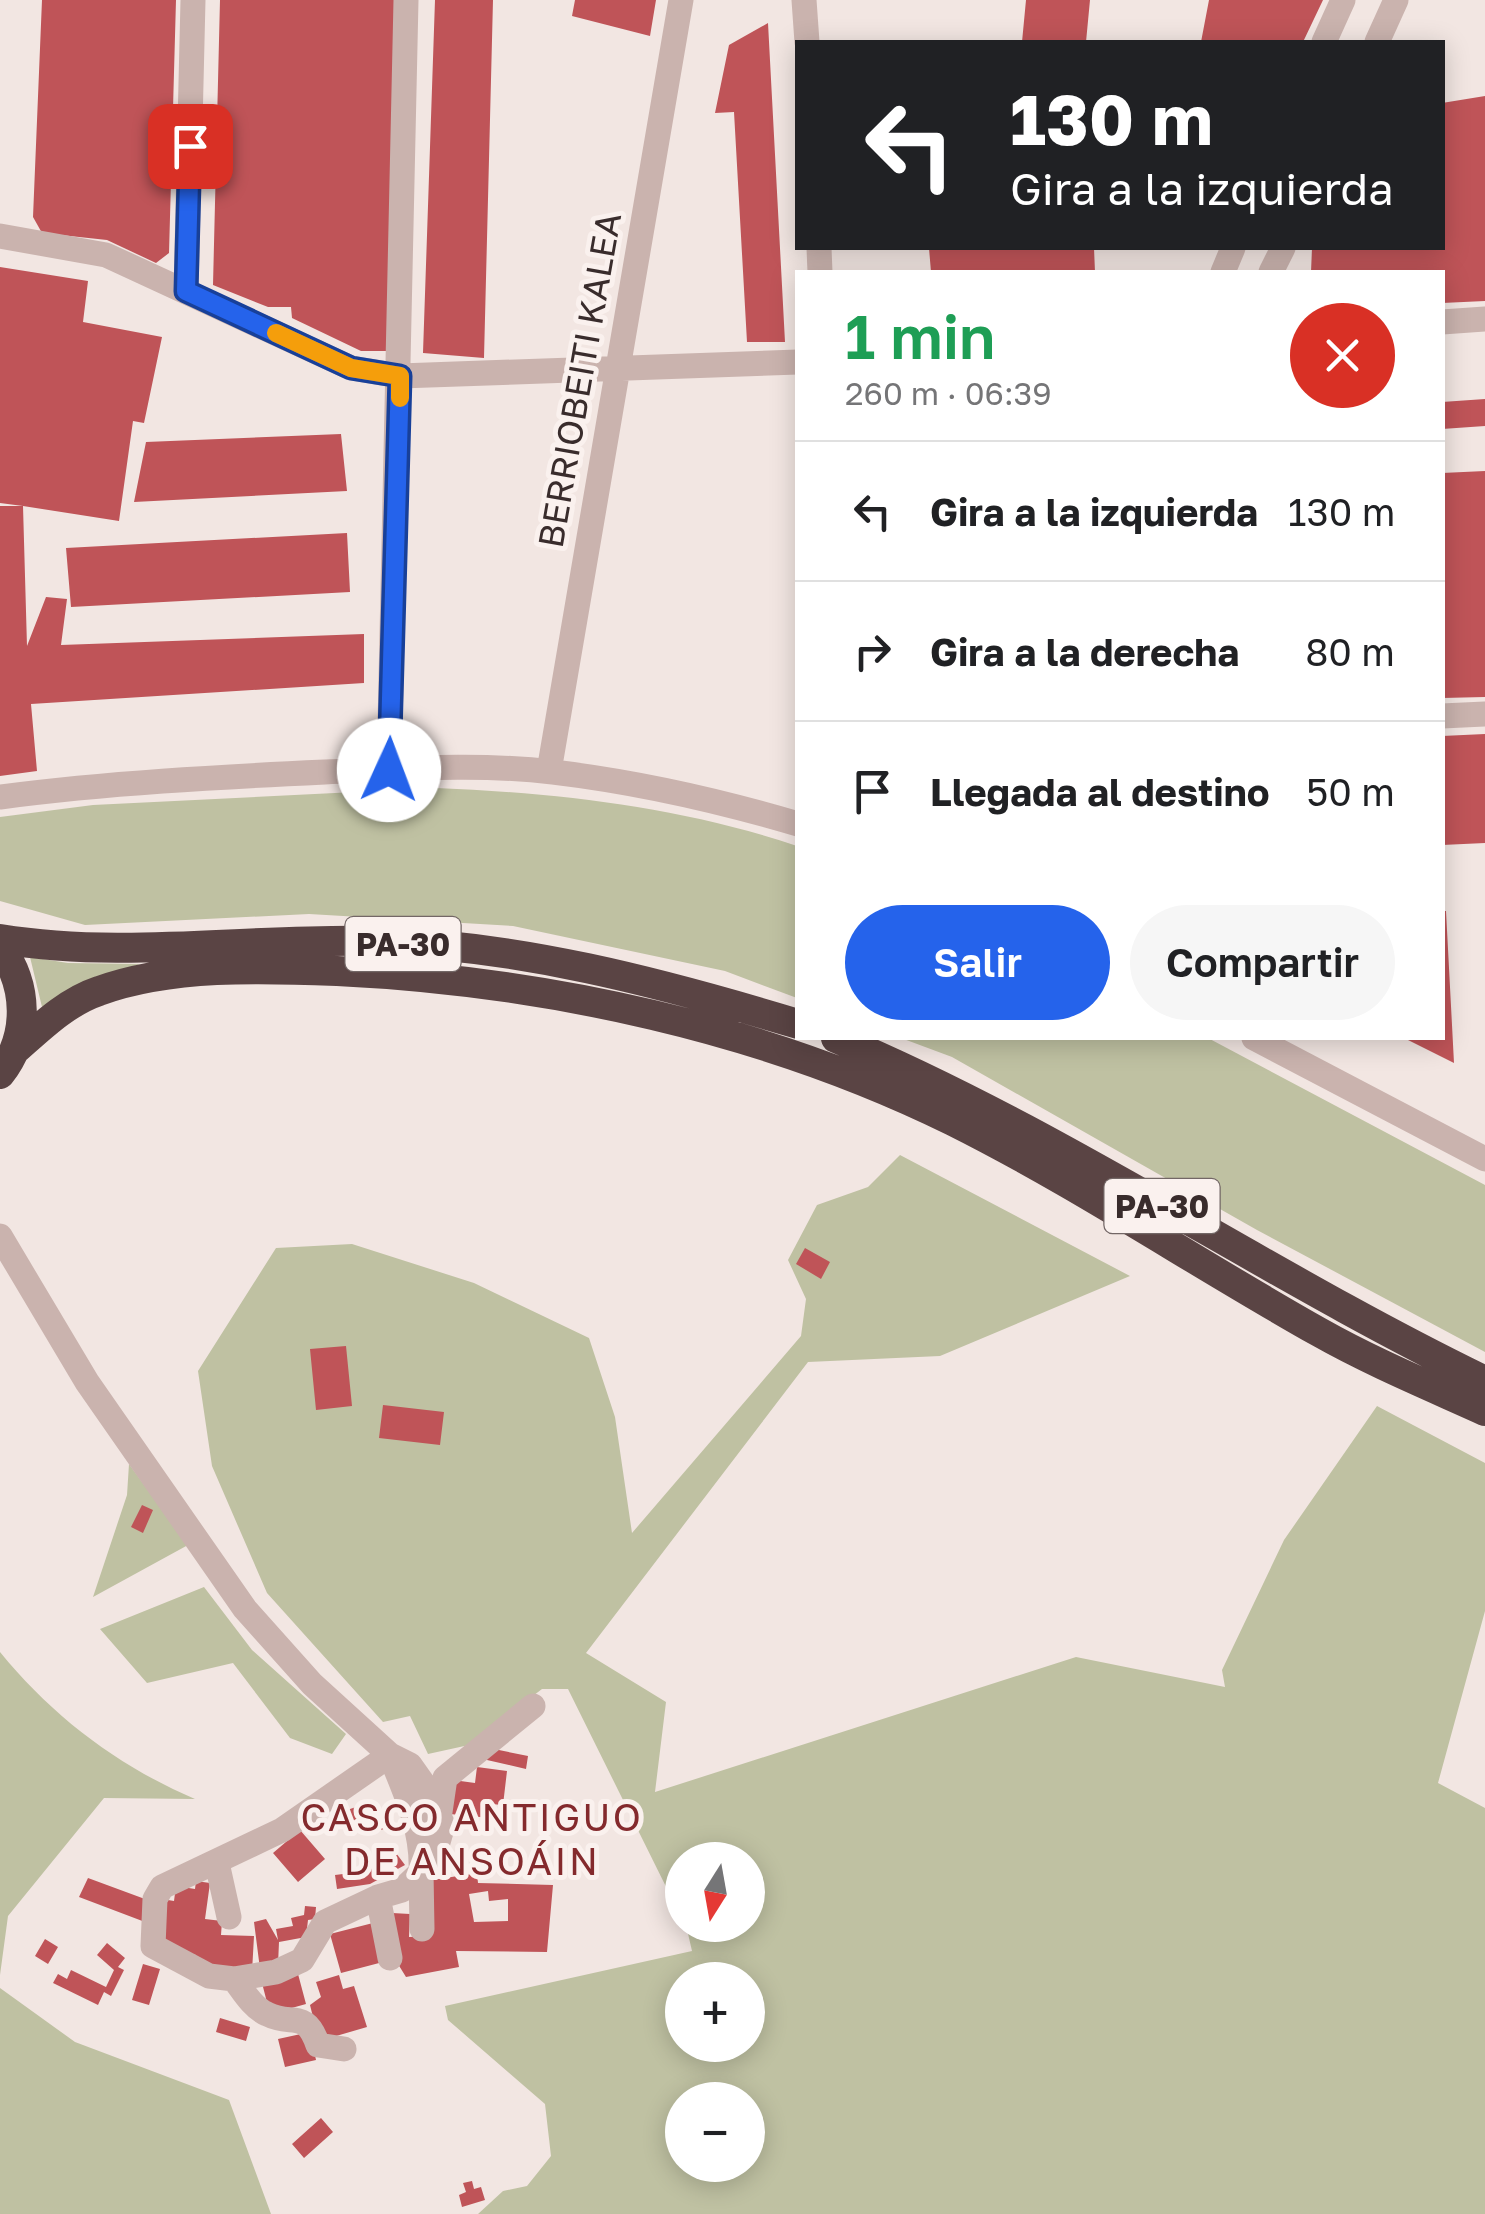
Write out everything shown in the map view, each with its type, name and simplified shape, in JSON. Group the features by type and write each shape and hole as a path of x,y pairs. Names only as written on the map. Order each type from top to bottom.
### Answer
{"highway":[{"name":"PA-30","path":"0,939 96,950 374,941 513,954 658,982 795,1023"},
{"name":"PA-30","path":"0,948 11,962 21,991 22,1021 8,1062"},
{"name":"PA-30","path":"8,1062 55,1015 98,991 174,975 297,969 410,975 507,986 757,1043 853,1078 952,1121 1122,1214 1322,1334 1485,1411"},
{"name":"PA-30","path":"840,1040 997,1112 1315,1293 1485,1381"}],"street":[{"path":"186,291 193,0"},
{"path":"389,770 406,0"},
{"name":"BERRIOBEITI KALEA","path":"549,772 680,0"},
{"path":"804,0 807,40"},
{"path":"1325,40 1343,0"},
{"path":"1378,40 1396,0"},
{"path":"0,236 106,255 351,368 400,376 795,362"},
{"path":"1445,322 1485,319"},
{"path":"1445,716 1485,714"},
{"path":"0,797 86,786 389,770 549,772 655,786 795,823"},
{"path":"1258,1040 1485,1159"},
{"path":"0,1222 16,1263"},
{"path":"0,1236 87,1382 245,1610 312,1684 400,1760 440,1812"},
{"path":"445,1778 533,1706"},
{"path":"400,1760 417,1823 422,1930"},
{"path":"400,1760 441,1770 445,1778 441,1839 421,1872 402,1890 325,1922 302,1960 276,1972 234,1978 190,1969 153,1946 154,1899 162,1887 282,1830 400,1760"},
{"path":"217,1862 229,1917"},
{"path":"378,1897 390,1958"},
{"path":"234,1978 265,2014 297,2019 313,2030 318,2045 344,2050"}],"green space":[{"path":"436,788 619,804 753,833 795,845 795,997 725,971 513,926 309,914 85,925 0,901 0,817 93,805"},
{"path":"30,957 68,963 140,964 75,987 42,1007"},
{"path":"906,1040 1212,1040 1485,1185 1485,1352 1257,1230 952,1057"},
{"path":"900,1155 1130,1276 940,1356 808,1362 586,1653 666,1702 655,1792 1076,1657 1225,1687 1222,1670 1284,1540 1377,1406 1485,1463 1485,1611 1438,1783 1485,1808 1485,2214 478,2214 503,2191 527,2186 551,2156 545,2104 448,2020 445,2006 692,1951 690,1942 765,1942 765,1842 665,1842 665,1885 568,1689 542,1689 469,1745 428,1754 410,1716 383,1722 267,1593 212,1466 198,1371 276,1248 352,1244 474,1283 589,1338 615,1417 632,1533 801,1336 806,1299 788,1260 817,1205 868,1187"},
{"path":"129,1464 188,1545 93,1597 127,1495"},
{"path":"204,1587 252,1650 346,1734 332,1754 290,1738 233,1663 147,1683 100,1629"},
{"path":"0,1652 42,1698 89,1738 140,1771 195,1799 104,1798 8,1916 0,1975"},
{"path":"0,1988 75,2042 229,2100 271,2214 0,2214"}],"building":[{"path":"42,0 176,0 169,253 156,263 107,240 42,233 33,217"},
{"path":"220,0 395,0 391,351 361,351 292,318 291,307 268,307 213,285"},
{"path":"435,0 493,0 484,358 423,353"},
{"path":"575,0 656,0 650,36 572,16"},
{"path":"1026,0 1090,0 1086,40 1022,40"},
{"path":"1209,0 1323,0 1304,40 1201,40"},
{"path":"768,23 785,342 747,342 734,112 715,113 729,45"},
{"path":"1485,96 1485,301 1445,303 1445,270 1311,270 1312,250 1445,250 1445,103"},
{"path":"929,250 1094,250 1095,270 931,270"},
{"path":"0,267 88,281 83,322 162,337 144,423 133,421 119,521 0,503"},
{"path":"1485,399 1485,426 1445,429 1445,402"},
{"path":"341,434 347,491 134,502 146,442"},
{"path":"1485,471 1485,697 1445,698 1445,473"},
{"path":"0,506 23,506 27,646 46,597 67,599 61,645 364,634 364,683 31,704 37,771 0,776"},
{"path":"347,533 350,592 71,607 66,548"},
{"path":"1485,734 1485,843 1445,845 1445,736"},
{"path":"1445,911 1446,911 1454,1063 1408,1040 1445,1040"},
{"path":"805,1248 830,1262 821,1279 796,1264"},
{"path":"346,1346 352,1406 316,1410 310,1349"},
{"path":"383,1405 444,1412 440,1445 379,1438"},
{"path":"142,1505 153,1510 143,1533 131,1527"},
{"path":"489,1748 528,1756 526,1769 487,1760"},
{"path":"477,1767 507,1771 503,1805 491,1804 490,1818 450,1814 453,1780 475,1783"},
{"path":"359,1806 363,1819 342,1826 338,1813"},
{"path":"386,1815 389,1828 367,1833 363,1819"},
{"path":"300,1830 325,1859 298,1882 273,1853"},
{"path":"393,1849 405,1865 370,1884 337,1889 335,1875 367,1871"},
{"path":"477,1873 478,1883 553,1885 547,1952 456,1951 459,1967 406,1977 398,1964 392,1913 410,1914 409,1937 428,1936 426,1881","holes":["488,1891 489,1901 508,1899 508,1921 474,1922 469,1894"]},
{"path":"88,1878 153,1902 145,1922 79,1897"},
{"path":"196,1881 210,1883 205,1919 222,1921 221,1935 254,1936 252,1972 194,1968 196,1955 156,1946 162,1899 174,1901 176,1886 195,1889"},
{"path":"305,1906 316,1907 315,1919 308,1920 306,1937 279,1942 278,1965 260,1969 254,1922 266,1919 278,1940 276,1929 293,1926 291,1918 304,1915"},
{"path":"373,1923 383,1962 341,1973 330,1934"},
{"path":"45,1939 58,1947 48,1964 35,1956"},
{"path":"107,1943 125,1958 118,1967 124,1970 111,1996 104,1992 98,2005 53,1983 58,1974 67,1979 71,1970 106,1987 114,1970 97,1955"},
{"path":"143,1964 160,1969 149,2005 132,2000"},
{"path":"298,1974 306,2004 270,2014 262,1983"},
{"path":"339,1975 343,1989 354,1986 367,2027 319,2041 310,2005 321,1997 316,1982"},
{"path":"220,2018 250,2027 246,2041 216,2032"},
{"path":"310,2032 316,2060 285,2067 278,2039"},
{"path":"321,2118 333,2132 304,2158 292,2144"},
{"path":"472,2181 474,2189 481,2187 485,2200 462,2207 459,2195 466,2192 463,2183"}],"slow traffic":[{"path":"276,333 351,368 400,376 400,398"}],"district":[{"name":"CASCO ANTIGUO DE ANSOÁIN","path":"472,1838"}],"route":[{"path":"190,146 186,291 351,368 400,376 389,770"}]}
